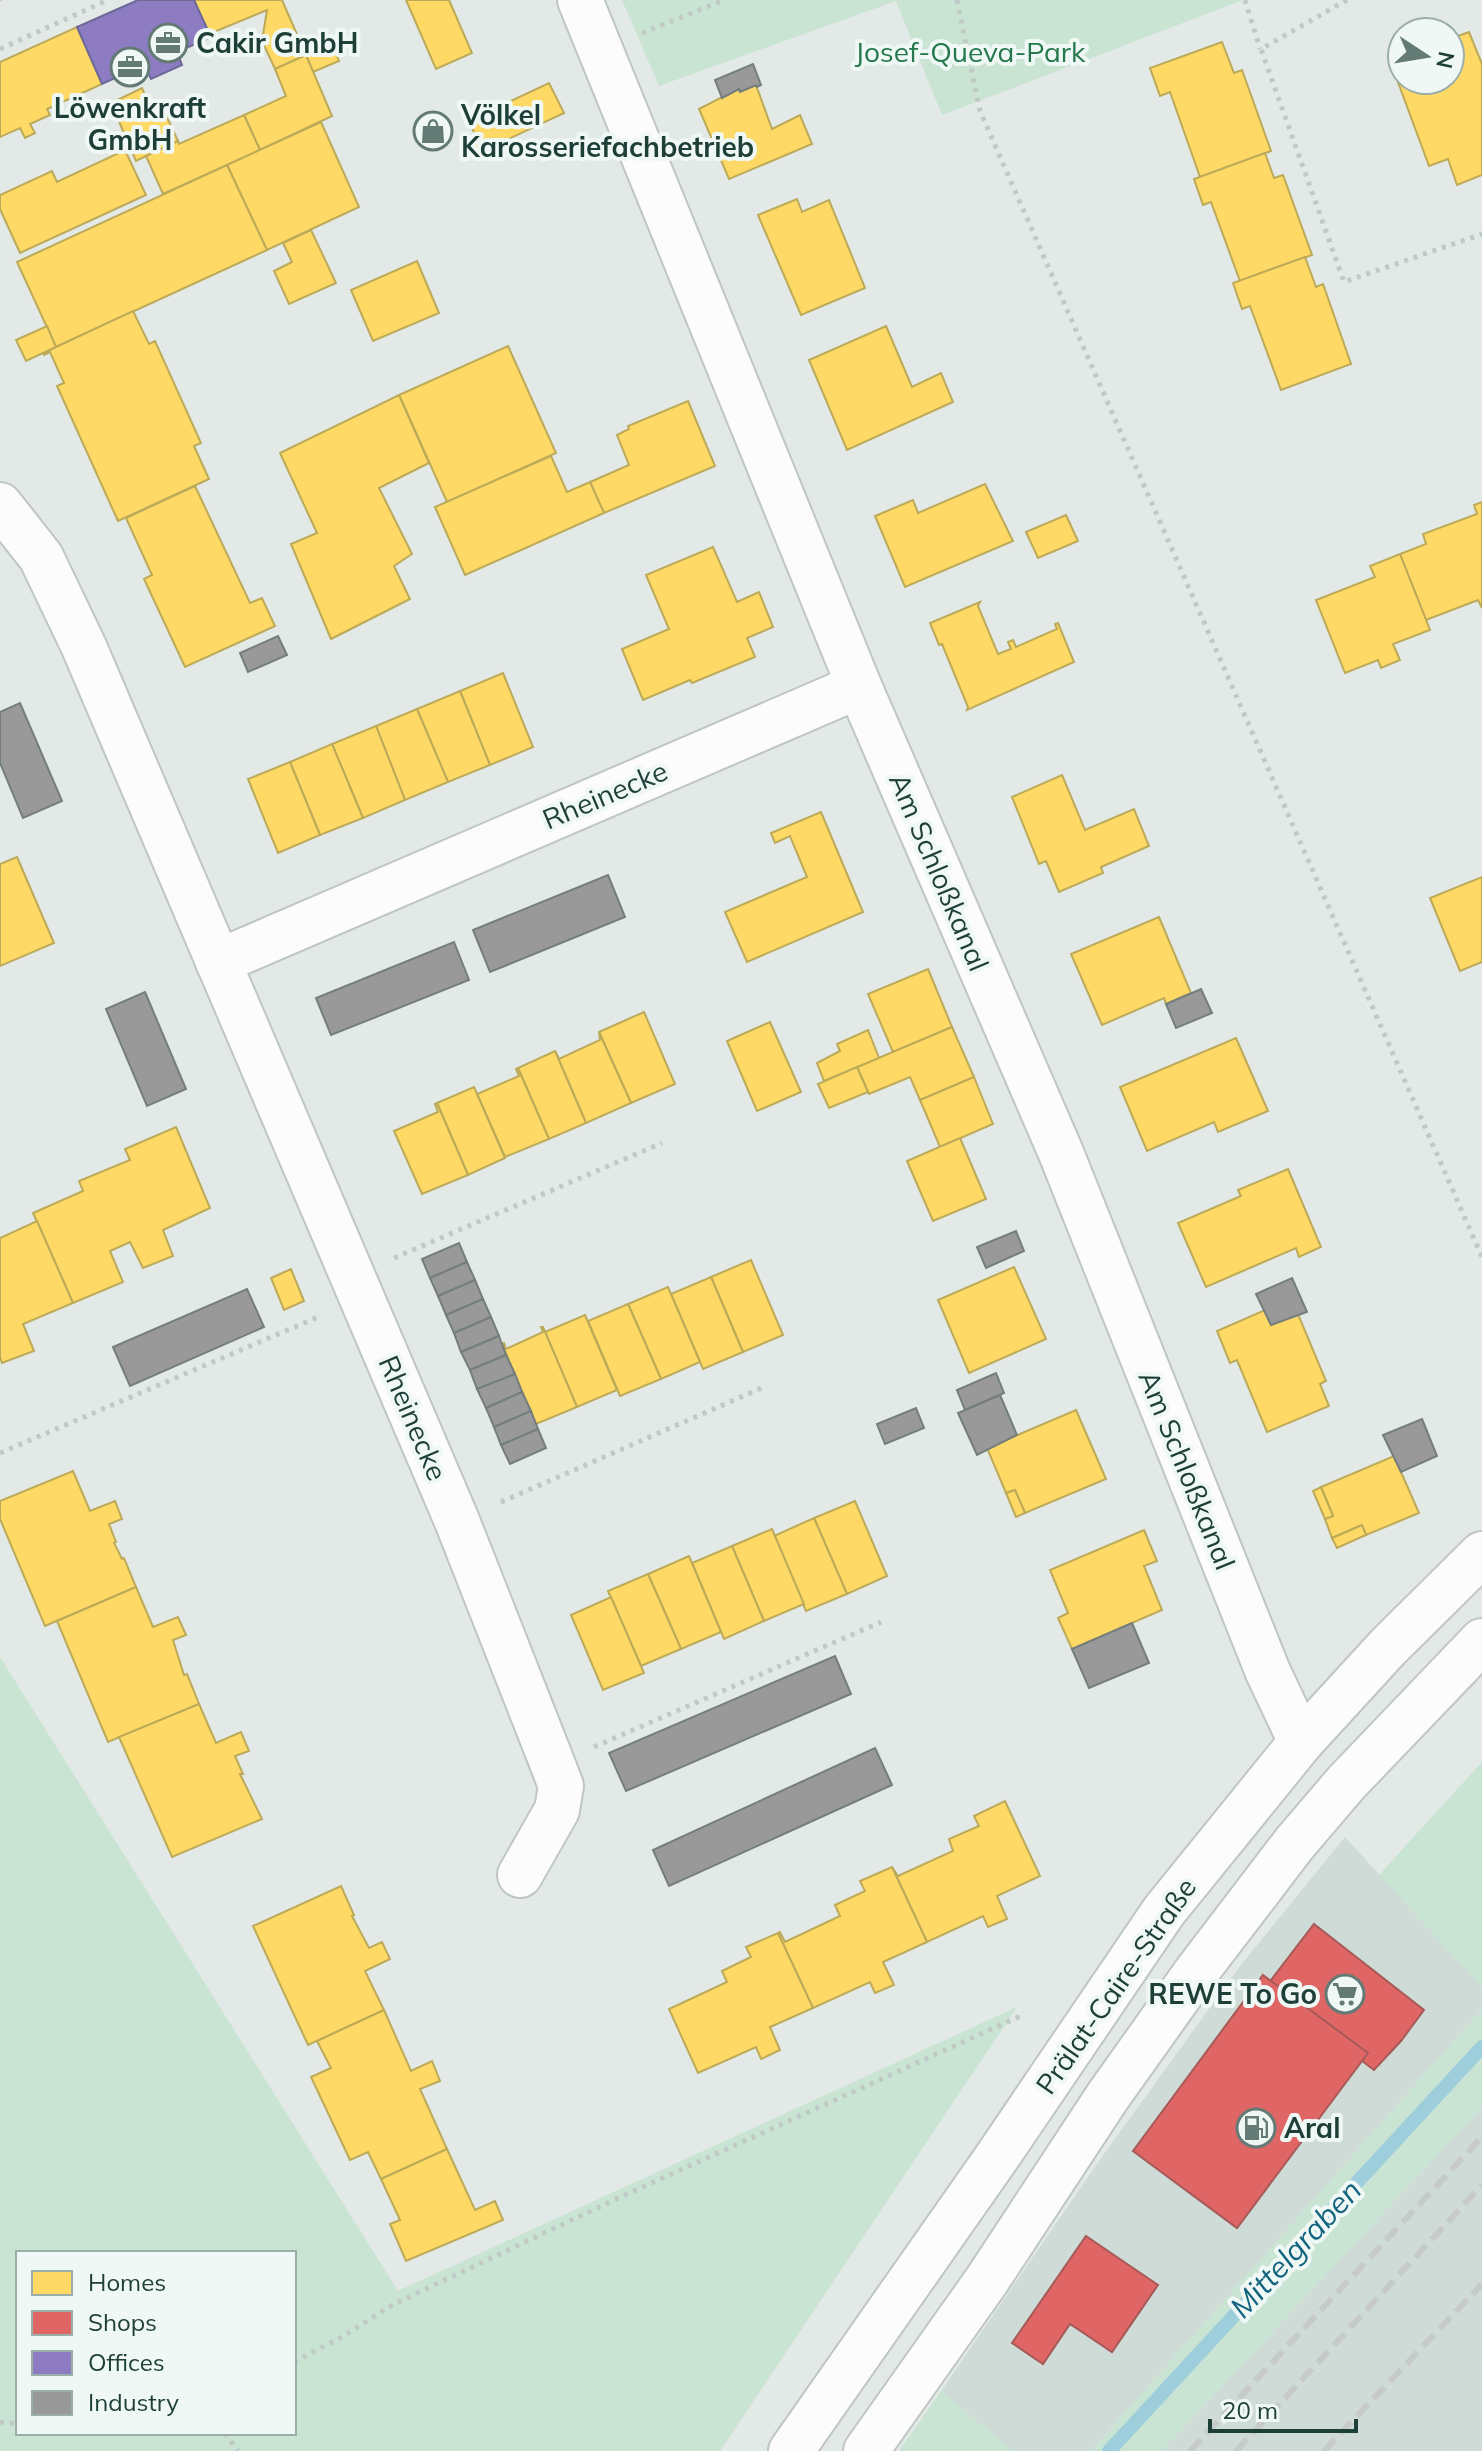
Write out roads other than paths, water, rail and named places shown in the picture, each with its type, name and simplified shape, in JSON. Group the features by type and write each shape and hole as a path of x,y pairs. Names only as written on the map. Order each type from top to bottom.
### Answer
{"street":[{"name":"Am Schloßkanal","path":"580,0 859,686 1061,1153 1268,1672 1301,1742"},
{"name":"Rheinecke","path":"0,505 41,557 84,647 457,1521 561,1786 557,1810 520,1875"},
{"name":"Rheinecke","path":"218,962 859,686"},
{"name":"Prälat-Caire-Straße","path":"791,2451 997,2157 1164,1911 1301,1742 1388,1647 1482,1554"},
{"name":"Prälat-Caire-Straße","path":"866,2451 987,2280 1044,2191 1197,1971 1294,1844 1346,1783 1482,1641"},
{"path":"1301,1742 1346,1783"},
{"path":"997,2157 1044,2191"}],"waterway":[{"name":"Mittelgraben","path":"1109,2451 1482,2047"}],"railway":[{"path":"1190,2451 1482,2137"},
{"path":"1236,2451 1482,2185"},
{"path":"1324,2451 1482,2284"}],"place":[{"name":"Cakir GmbH","path":"168,43"},
{"name":"Löwenkraft GmbH","path":"130,67"},
{"name":"Völkel Karosseriefachbetrieb","path":"433,131"},
{"name":"REWE To Go","path":"1345,1994"},
{"name":"Aral","path":"1256,2128"}],"park label":[{"name":"Josef-Queva-Park","path":"970,52"}]}
